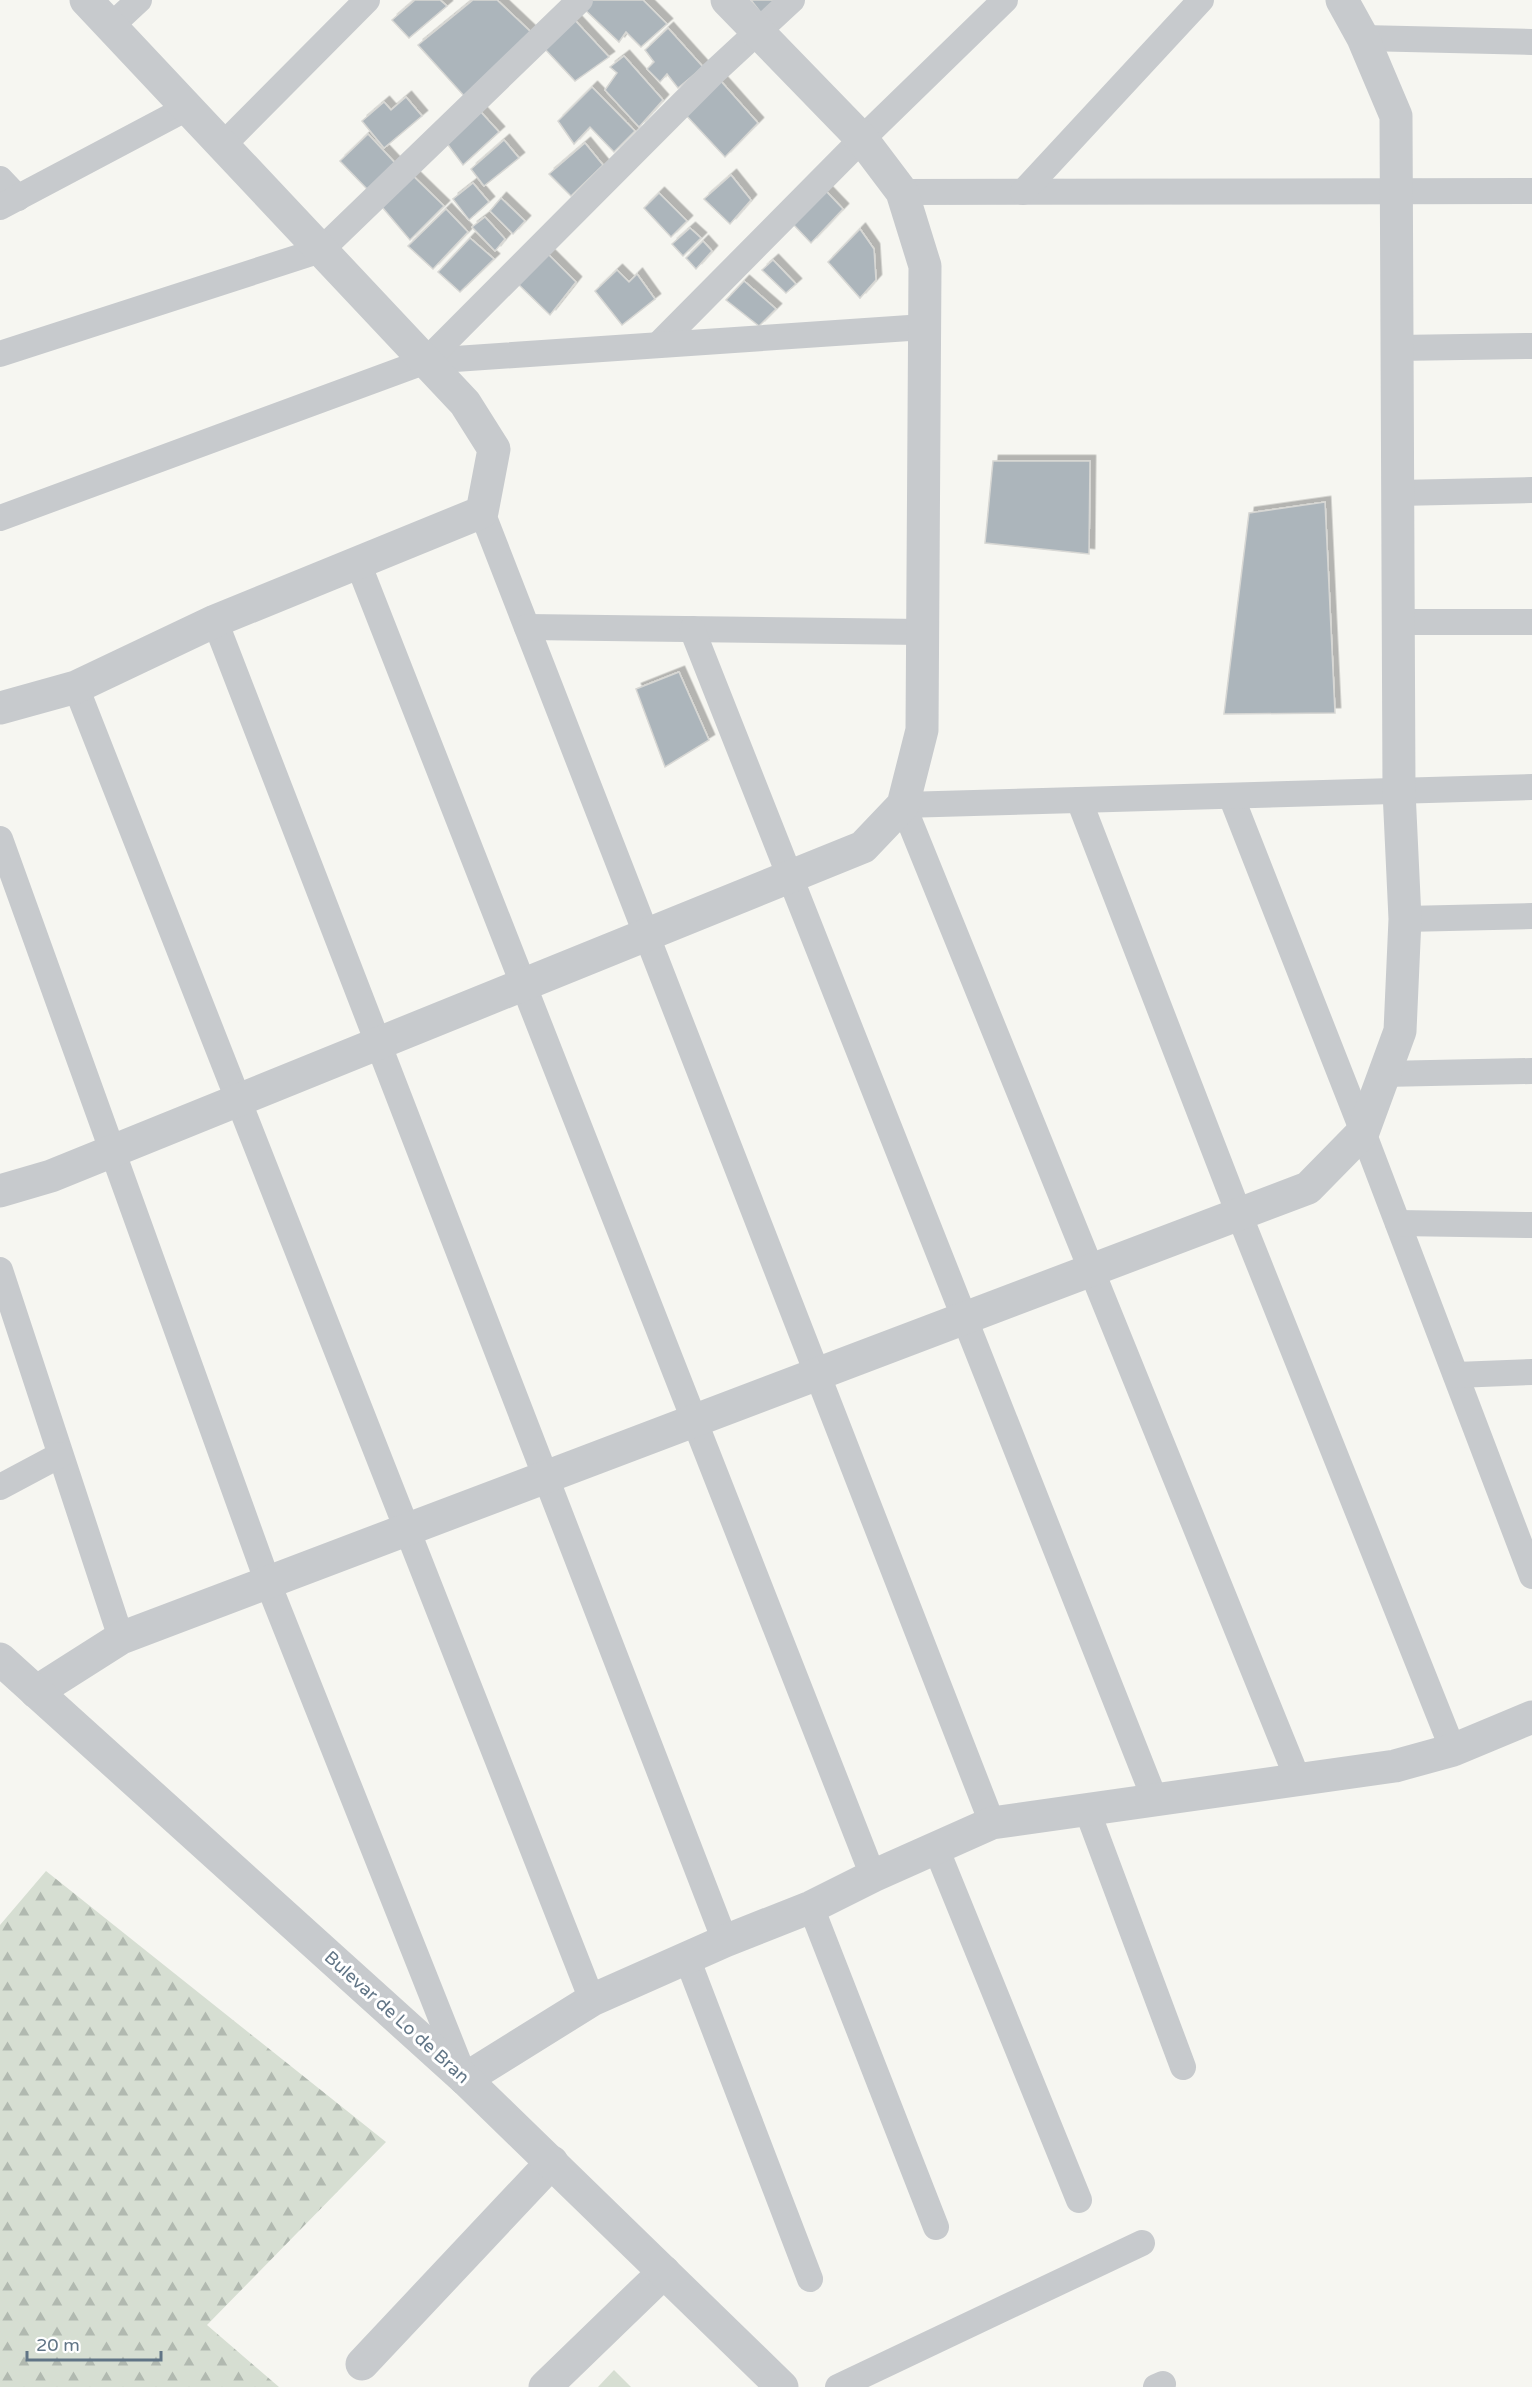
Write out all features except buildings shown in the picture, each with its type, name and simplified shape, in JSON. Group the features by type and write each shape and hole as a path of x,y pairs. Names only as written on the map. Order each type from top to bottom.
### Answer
{"street":[{"path":"0,708 76,687 215,621 482,512 494,449 465,403 86,0"},
{"path":"0,1191 51,1176 863,847 903,805 922,730 925,266 902,192 862,139 727,0"},
{"path":"36,1692 121,1638 1308,1188 1363,1132 1400,1031 1405,919 1399,791 1396,117 1363,38 1342,0"},
{"name":"Bulevar de Lo de Bran","path":"0,1659 465,2079 782,2387"},
{"path":"465,2079 592,2000 725,1941 812,1907 873,1876 992,1823 1395,1766 1453,1750 1532,1717"},
{"path":"362,2364 552,2162"},
{"path":"544,2387 664,2272"}],"lane":[{"path":"111,26 138,0"},
{"path":"223,145 367,0"},
{"path":"0,354 321,250 580,0"},
{"path":"426,361 713,74 792,0"},
{"path":"658,345 862,139 1005,0"},
{"path":"1023,192 1201,0"},
{"path":"1363,38 1532,42"},
{"path":"0,179 9,203 187,108"},
{"path":"902,192 1532,190"},
{"path":"0,518 426,361 924,327"},
{"path":"1397,348 1532,346"},
{"path":"1398,493 1532,490"},
{"path":"482,512 992,1823"},
{"path":"358,563 873,1876"},
{"path":"215,621 725,1941"},
{"path":"1399,622 1532,622"},
{"path":"527,627 922,632"},
{"path":"692,629 1155,1800"},
{"path":"76,687 592,2000"},
{"path":"1298,1780 903,805 1532,787"},
{"path":"1231,796 1363,1132 1532,1576"},
{"path":"1079,800 1239,1214 1453,1750"},
{"path":"0,839 268,1583 465,2079"},
{"path":"1405,919 1532,916"},
{"path":"1383,1074 1532,1071"},
{"path":"1398,1223 1532,1225"},
{"path":"0,1270 7,1319 60,1455 121,1638"},
{"path":"1456,1375 1532,1372"},
{"path":"0,1487 60,1455"},
{"path":"1087,1810 1183,2067"},
{"path":"936,1848 1079,2200"},
{"path":"812,1907 936,2227"},
{"path":"687,1958 810,2279"},
{"path":"838,2387 1142,2242"}],"green space":[{"path":"46,1871 386,2142 207,2325 279,2387 0,2387 0,1925"},
{"path":"614,2370 631,2387 598,2387"}]}
